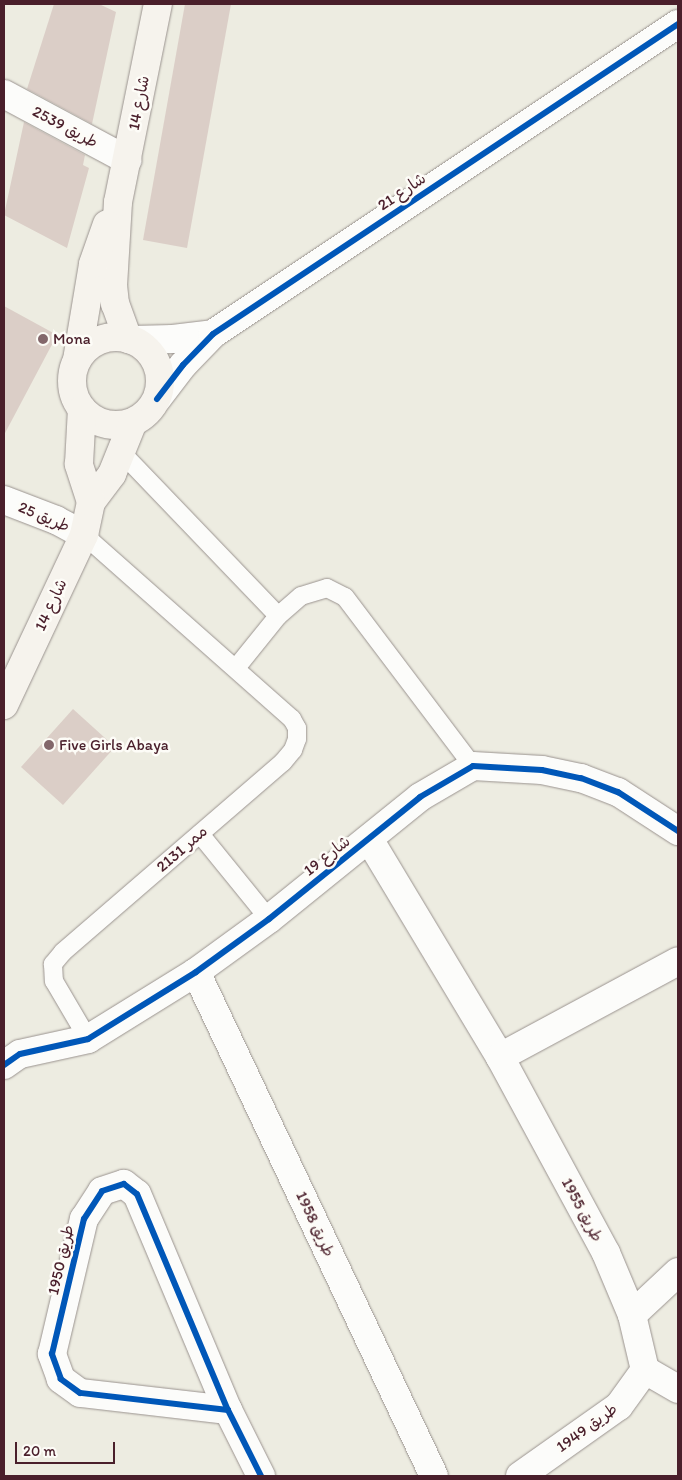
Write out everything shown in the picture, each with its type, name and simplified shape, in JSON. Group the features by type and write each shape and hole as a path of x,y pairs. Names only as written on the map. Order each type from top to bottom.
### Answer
{"street":[{"name":"شارع 14","path":"130,339 115,304 113,286 118,202 158,4"},
{"name":"شارع 21","path":"157,399 183,365 213,334 678,24"},
{"name":"طريق 2539","path":"4,94 127,160"},
{"name":"شارع 14","path":"78,360 93,264 99,242 118,202"},
{"name":"شارع 21","path":"130,339 173,339 213,334"},
{"path":"116,337 130,339 144,347 154,358 159,371 160,386 157,399 147,413 133,422 112,425 92,418 82,409 75,398 73,372 78,360 94,343 116,337"},
{"name":"شارع 14","path":"82,409 79,464 91,502"},
{"name":"شارع 14","path":"4,705 84,535 91,502 112,474 133,422"},
{"name":"طريق 25","path":"4,500 56,520 84,535"},
{"path":"474,766 542,770 581,778 618,792 678,830"},
{"name":"شارع 19","path":"9,1055 88,1039 196,972 269,919 420,797 474,766"},
{"name":"طريق 1955","path":"369,840 500,1057 606,1253 632,1315 645,1370"},
{"path":"500,1057 678,961"},
{"name":"طريق 1958","path":"196,972 434,1476"},
{"name":"طريق 1950","path":"228,1410 80,1392 61,1380 52,1354 84,1219 102,1191 124,1184 136,1194 228,1410 261,1476"},
{"path":"632,1315 678,1272"},
{"path":"645,1370 678,1389"},
{"name":"طريق 1949","path":"520,1476 619,1406 645,1370"}],"lane":[{"path":"121,452 278,616"},
{"name":"ممر 2131","path":"84,535 236,668 292,719 297,728 297,738 293,750 284,762 62,952 53,964 54,981 88,1039"},
{"path":"236,668 278,616 301,596 326,588 344,597 474,766"},
{"path":"200,834 269,919"}],"building":[{"path":"54,4 99,4 116,12 92,124 27,89"},
{"path":"185,4 231,4 187,248 143,240"},
{"path":"24,122 85,155 83,165 89,168 67,248 4,215"},
{"path":"4,306 57,335 4,435"},
{"path":"73,709 115,747 63,805 21,767"}],"cycle path":[{"path":"157,399 183,365 213,334 678,24"},
{"path":"4,1065 20,1054 88,1039 196,972 269,919 420,797 473,766 542,770 581,778 618,792 678,831"},
{"path":"228,1410 80,1393 61,1379 52,1354 84,1219 102,1191 124,1184 137,1194 228,1410 261,1476"}],"place":[{"name":"Mona","path":"43,339"},
{"name":"Five Girls Abaya","path":"49,745"}]}
